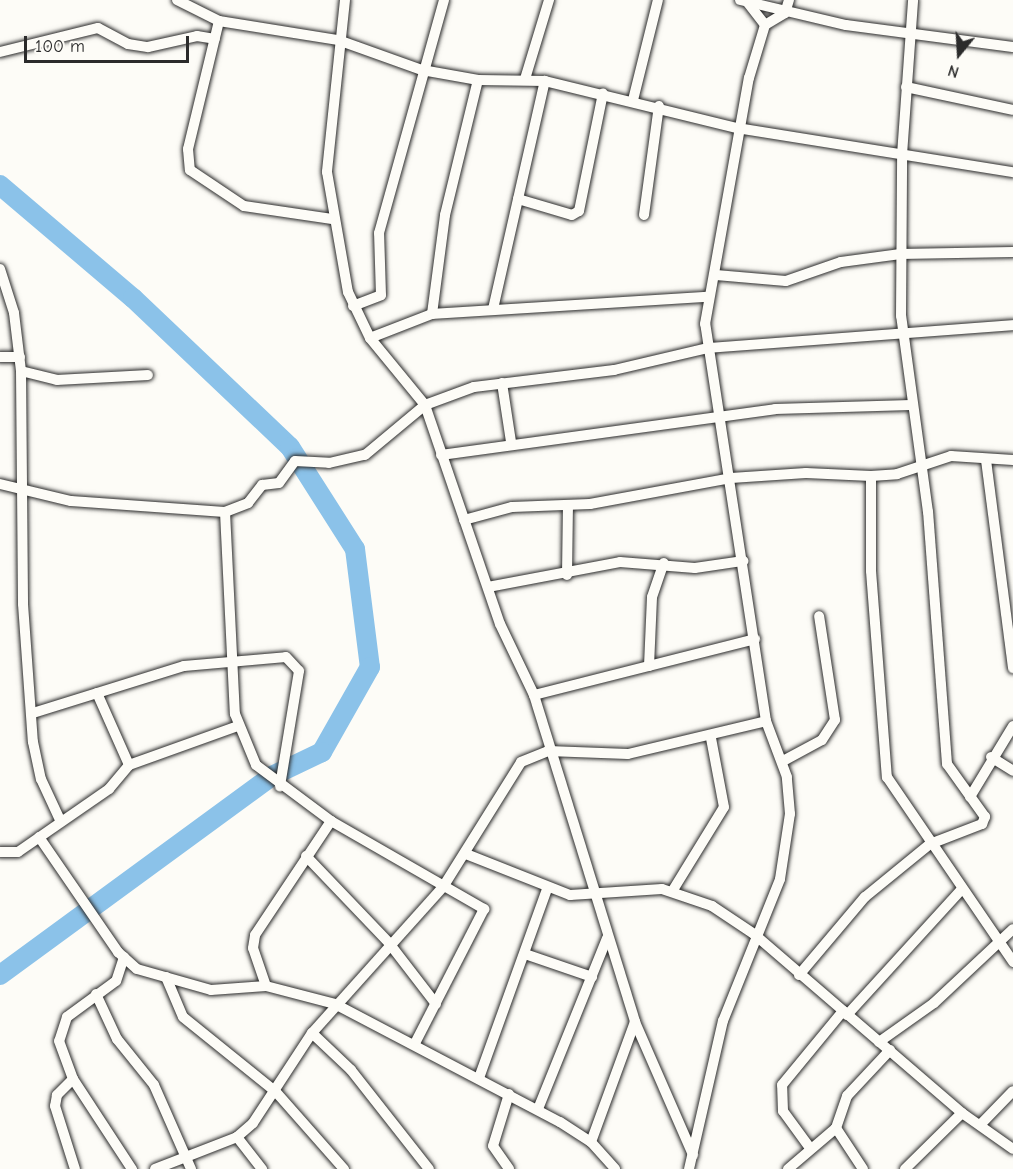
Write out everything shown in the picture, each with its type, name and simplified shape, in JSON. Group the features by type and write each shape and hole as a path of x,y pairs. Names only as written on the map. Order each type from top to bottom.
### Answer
{"street":[{"path":"177,0 219,21 338,40 422,70 478,80 545,81 659,106 737,128 1013,172"},
{"path":"345,0 327,133 332,219 353,306 370,338 425,405 488,587 534,695 548,751 635,1022 693,1155"},
{"path":"353,306 381,295 379,233 422,70 444,0"},
{"path":"525,80 549,0"},
{"path":"633,100 658,0"},
{"path":"689,1169 723,1021 754,934 780,879 790,814 783,760 766,721 731,478 718,417 708,348 706,297 716,275 737,128 765,25 786,13 789,0"},
{"path":"799,975 865,897 930,844 982,824 983,811 970,797 947,764 922,468 911,405 903,332 900,254 902,155 913,0"},
{"path":"744,2 786,13 911,35 1013,47"},
{"path":"744,2 765,25"},
{"path":"219,21 188,149 190,171 244,206 332,219"},
{"path":"0,52 98,28 128,44 147,47 197,36 215,39"},
{"path":"432,314 445,215 478,80"},
{"path":"493,309 545,81"},
{"path":"906,87 1013,110"},
{"path":"518,199 576,214 603,93"},
{"path":"645,215 659,106"},
{"path":"716,275 786,281 841,262 900,254 1013,252"},
{"path":"1,272 15,312 20,357 23,604 33,713 41,779 61,822"},
{"path":"370,338 432,314 706,297"},
{"path":"0,484 21,491 225,512 248,503 262,485 279,483 295,461 329,463 366,455 425,405 502,382 614,370 708,348 1013,325"},
{"path":"0,357 20,357"},
{"path":"21,371 57,380 148,375"},
{"path":"502,382 511,442"},
{"path":"441,455 511,442 775,409 911,405"},
{"path":"464,520 512,507 568,505 731,478 806,473 871,476 922,468 951,456 1013,460"},
{"path":"986,460 1013,668"},
{"path":"871,476 884,759 896,793 1013,962"},
{"path":"567,575 568,505"},
{"path":"225,512 229,661 238,726 250,741 256,765 280,786 332,821 484,909 415,1043"},
{"path":"488,587 567,575 620,562 664,563 695,568 742,561"},
{"path":"649,666 652,597 664,563"},
{"path":"783,760 822,740 835,720 819,616"},
{"path":"534,695 755,639"},
{"path":"33,713 173,669 229,661 286,657 297,663 280,786"},
{"path":"97,693 129,765"},
{"path":"155,1169 237,1137 276,1092 312,1033 335,1004 443,887 466,854 514,771 528,757 548,751 628,754 711,738 766,721"},
{"path":"0,852 18,852 109,789 129,765 238,726"},
{"path":"970,797 991,757 1013,726"},
{"path":"673,890 724,807 711,738"},
{"path":"991,757 1013,771"},
{"path":"266,986 253,948 255,935 306,856 332,821"},
{"path":"39,837 123,957 137,969 211,990 266,986 335,1004 415,1043 538,1109 591,1142 615,1169"},
{"path":"466,854 548,889 596,897 673,890 712,906 754,934 962,1113 1013,1149"},
{"path":"306,856 389,943 436,1004"},
{"path":"479,1078 548,889"},
{"path":"810,1148 783,1111 782,1085 845,1013 962,889"},
{"path":"879,1042 934,1004 998,940 1013,929"},
{"path":"538,1109 607,938"},
{"path":"525,954 592,977"},
{"path":"123,957 116,981 67,1017 61,1029 59,1041 74,1079 132,1169"},
{"path":"166,977 183,1017 276,1092 344,1169"},
{"path":"96,994 117,1040 154,1085 183,1158 191,1169"},
{"path":"591,1142 635,1022"},
{"path":"312,1033 351,1070 429,1169"},
{"path":"788,1169 836,1128 847,1096 890,1050"},
{"path":"74,1079 57,1095 55,1106 75,1169"},
{"path":"980,1125 1013,1091"},
{"path":"509,1094 493,1146 509,1169"},
{"path":"905,1169 962,1113"},
{"path":"836,1128 863,1169"},
{"path":"237,1137 262,1169"}],"waterway":[{"path":"0,185 133,298 290,447 355,549 370,667 322,752 272,776 0,975"}]}
